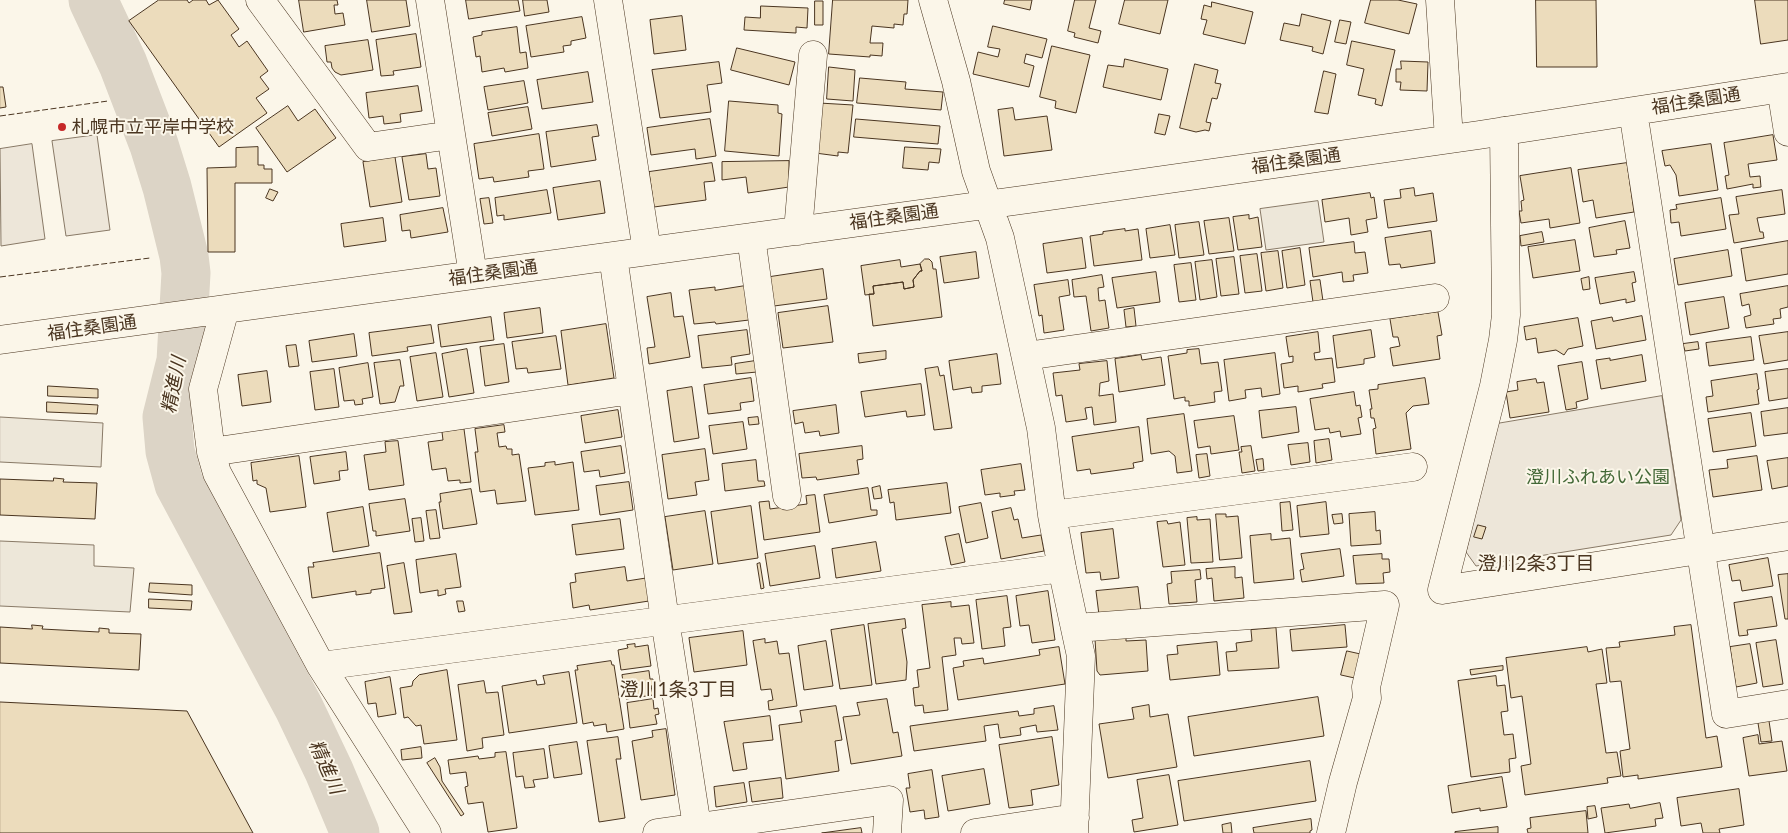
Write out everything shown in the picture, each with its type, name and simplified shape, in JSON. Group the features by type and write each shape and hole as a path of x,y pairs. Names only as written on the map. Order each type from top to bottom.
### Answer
{"street":[{"path":"260,0 368,147 451,135"},
{"path":"430,0 473,276"},
{"path":"608,0 647,251"},
{"path":"933,0 956,80 976,171 1000,238 1041,428 1052,515 1081,656 1075,826 975,833"},
{"path":"1440,0 1450,139"},
{"path":"798,231 813,55"},
{"path":"1785,88 1788,132"},
{"name":"福住桑園通","path":"0,340 798,231 1450,139 1785,88"},
{"path":"1633,111 1726,714 1788,704"},
{"path":"1504,131 1506,315 1503,340 1494,386 1442,590 1788,536"},
{"path":"751,237 787,496"},
{"path":"613,256 665,620 698,830"},
{"path":"1026,356 1435,298"},
{"path":"225,309 203,389 217,473 321,666 428,833"},
{"path":"212,452 632,390"},
{"path":"1052,515 1413,467"},
{"path":"321,666 1062,568"},
{"path":"1076,628 1385,605 1366,687 1367,698 1343,782 1331,833"},
{"path":"657,833 698,830 889,800 887,833"}],"green space":[{"path":"97,135 110,230 66,236 52,141"},
{"path":"32,144 45,239 1,246 0,149"},
{"name":"澄川ふれあい公園","path":"1662,396 1681,520 1671,535 1476,566 1466,552 1496,424"}],"shaded area":[{"path":"1318,201 1324,242 1266,250 1260,209"},
{"path":"0,417 103,423 101,467 0,462"},
{"path":"0,541 94,545 94,566 134,568 130,612 0,606"}],"building":[{"path":"159,0 187,0 189,3 193,0 206,0 209,5 218,0 239,29 231,35 239,47 247,41 268,71 260,77 269,89 256,98 267,113 219,147 129,21"},
{"path":"299,0 337,0 338,5 334,5 335,14 343,13 345,25 304,32"},
{"path":"367,0 406,0 410,26 372,32"},
{"path":"466,0 518,0 520,11 469,19"},
{"path":"523,0 547,0 549,12 525,16"},
{"path":"833,0 908,0 907,14 904,14 903,25 894,24 894,28 872,26 870,43 883,43 882,56 829,54"},
{"path":"1005,0 1032,0 1030,10 1004,4"},
{"path":"1075,0 1096,0 1089,28 1101,31 1098,43 1074,37 1075,33 1068,31"},
{"path":"1125,0 1168,0 1160,34 1119,24"},
{"path":"1371,0 1398,0 1417,4 1409,34 1365,23"},
{"path":"1536,0 1596,0 1597,67 1537,67"},
{"path":"1755,0 1788,0 1788,40 1761,44"},
{"path":"815,1 823,1 823,25 815,25"},
{"path":"1212,2 1253,12 1245,44 1203,34 1207,20 1201,19 1204,5 1211,7"},
{"path":"761,6 808,8 807,28 796,27 796,33 744,30 745,17 760,18"},
{"path":"1302,14 1331,21 1323,54 1312,51 1313,47 1280,40 1284,23 1299,26"},
{"path":"682,16 686,50 654,54 650,20"},
{"path":"582,17 586,38 571,41 571,45 563,46 564,52 531,57 526,26"},
{"path":"1340,20 1351,22 1346,44 1335,42"},
{"path":"993,26 1047,39 1042,58 1026,54 1024,63 1034,66 1029,87 973,74 978,52 998,57 1000,49 988,47"},
{"path":"517,27 520,53 526,52 528,68 505,72 504,68 482,72 480,56 476,57 473,37 482,35 482,32"},
{"path":"416,34 421,67 393,71 394,75 381,76 376,40"},
{"path":"368,40 373,70 341,75 335,72 331,62 327,62 325,46"},
{"path":"1352,41 1395,50 1382,106 1375,104 1376,99 1358,95 1364,69 1347,65"},
{"path":"1052,46 1090,55 1076,113 1055,108 1056,101 1040,97"},
{"path":"737,48 795,62 789,85 731,70"},
{"path":"1125,59 1168,69 1161,100 1103,87 1108,65 1123,67"},
{"path":"1401,61 1428,62 1427,91 1400,90 1401,82 1396,82 1396,69 1401,69"},
{"path":"719,62 722,83 707,85 711,112 660,118 652,70"},
{"path":"1195,64 1218,70 1215,83 1221,84 1217,99 1212,98 1206,122 1211,123 1209,131 1196,132 1180,128"},
{"path":"829,67 855,70 853,101 827,99"},
{"path":"1324,71 1336,74 1328,114 1315,112"},
{"path":"588,72 593,102 542,109 537,80"},
{"path":"860,78 906,82 905,89 943,92 941,110 857,103"},
{"path":"524,81 528,103 488,110 484,87"},
{"path":"418,86 422,111 400,114 401,122 384,124 383,116 369,118 366,93"},
{"path":"0,87 3,87 6,107 0,108"},
{"path":"729,101 778,105 778,113 782,114 779,156 725,151"},
{"path":"819,103 853,105 848,153 838,152 838,156 815,153"},
{"path":"288,106 298,121 315,109 336,138 287,172 256,128"},
{"path":"528,107 532,129 492,136 488,113"},
{"path":"1013,108 1015,120 1047,116 1052,150 1004,156 998,110"},
{"path":"1159,114 1170,116 1165,135 1155,133"},
{"path":"710,119 716,156 696,159 695,149 651,155 647,128"},
{"path":"856,119 940,126 938,144 854,137"},
{"path":"597,125 599,136 592,137 596,160 551,167 546,132"},
{"path":"539,134 544,169 528,171 529,177 494,182 493,177 479,179 474,144"},
{"path":"1773,135 1777,160 1748,164 1750,177 1760,176 1761,187 1753,188 1753,184 1727,189 1725,176 1729,175 1724,143"},
{"path":"1711,144 1718,190 1679,196 1676,175 1670,165 1665,166 1662,151"},
{"path":"258,147 258,165 264,165 264,169 272,169 272,183 235,183 235,252 208,252 207,168 236,167 236,148"},
{"path":"905,147 941,149 939,163 929,162 928,170 903,168"},
{"path":"426,154 428,169 436,168 440,196 409,200 402,157"},
{"path":"395,157 402,202 370,207 363,162"},
{"path":"789,161 789,187 748,193 746,177 722,180 722,162"},
{"path":"712,163 715,181 704,182 706,200 654,207 649,172"},
{"path":"1627,163 1634,212 1596,218 1593,200 1583,202 1578,170"},
{"path":"1571,168 1580,223 1550,228 1549,219 1521,223 1519,211 1522,211 1521,201 1524,200 1520,176"},
{"path":"600,181 605,213 558,220 553,188"},
{"path":"1414,188 1415,196 1433,193 1437,221 1388,228 1384,200 1401,198 1400,190"},
{"path":"270,189 278,192 273,201 266,198"},
{"path":"547,190 551,213 504,220 504,215 497,216 495,198"},
{"path":"1782,190 1785,214 1757,218 1760,232 1763,232 1764,238 1734,243 1729,215 1739,214 1736,197"},
{"path":"1370,193 1371,198 1374,197 1377,218 1366,220 1368,232 1351,235 1349,218 1325,222 1322,200"},
{"path":"489,198 493,223 484,224 480,199"},
{"path":"1721,198 1726,229 1681,236 1679,222 1671,223 1670,210 1677,209 1676,205"},
{"path":"443,208 448,232 411,238 410,230 402,231 400,215"},
{"path":"1249,215 1249,219 1258,217 1262,247 1238,250 1233,217"},
{"path":"383,218 386,241 344,247 341,224"},
{"path":"1229,218 1234,251 1209,254 1204,221"},
{"path":"1625,221 1630,248 1616,250 1617,254 1594,257 1589,228"},
{"path":"1199,222 1204,255 1179,258 1175,225"},
{"path":"1170,225 1175,255 1150,258 1146,229"},
{"path":"1125,229 1125,231 1138,229 1142,260 1094,266 1090,236"},
{"path":"1431,231 1435,263 1401,268 1400,264 1389,265 1385,238"},
{"path":"1542,232 1544,242 1521,246 1520,236"},
{"path":"1082,238 1086,268 1047,273 1043,244"},
{"path":"1575,240 1580,271 1533,278 1528,247"},
{"path":"1788,241 1788,274 1746,281 1741,249"},
{"path":"1354,242 1355,253 1365,252 1368,273 1353,275 1354,281 1343,282 1342,272 1313,277 1309,248"},
{"path":"1300,248 1305,285 1287,288 1282,251"},
{"path":"1728,250 1732,276 1678,285 1674,259"},
{"path":"1278,251 1283,288 1266,291 1261,253"},
{"path":"976,252 979,278 944,283 940,257"},
{"path":"1257,254 1262,291 1245,293 1240,256"},
{"path":"1234,257 1239,294 1221,296 1216,259"},
{"path":"925,259 929,259 932,262 933,269 936,269 942,317 873,326 869,294 874,294 873,286 903,282 904,289 914,287 913,280 922,271 920,264"},
{"path":"900,260 901,267 920,264 922,271 913,280 914,287 904,289 903,282 873,286 874,294 865,295 861,266"},
{"path":"1212,260 1217,297 1200,300 1195,262"},
{"path":"1191,263 1196,300 1179,302 1174,265"},
{"path":"823,269 827,299 774,306 770,277"},
{"path":"1156,272 1160,302 1117,308 1112,278"},
{"path":"1634,272 1636,282 1632,283 1635,301 1626,303 1626,299 1600,304 1595,278"},
{"path":"1102,275 1104,287 1098,288 1099,301 1105,300 1109,328 1091,331 1086,296 1074,297 1072,280"},
{"path":"1589,277 1590,289 1583,290 1581,279"},
{"path":"1068,280 1070,295 1059,297 1064,330 1044,333 1042,315 1039,316 1034,285"},
{"path":"1320,280 1323,301 1313,302 1310,281"},
{"path":"745,286 749,320 716,324 715,322 694,324 689,290 715,287 715,290"},
{"path":"1788,286 1788,307 1780,309 1781,318 1773,319 1774,324 1746,328 1744,317 1751,315 1749,304 1742,306 1740,294"},
{"path":"671,293 674,317 683,316 690,357 649,364 647,348 655,347 647,297"},
{"path":"1724,297 1729,328 1690,335 1685,303"},
{"path":"828,306 833,342 783,348 778,313"},
{"path":"540,308 543,333 507,338 504,313"},
{"path":"1134,308 1136,326 1126,327 1124,310"},
{"path":"1438,312 1442,335 1437,336 1440,359 1393,366 1390,348 1400,346 1398,337 1393,337 1390,319"},
{"path":"1642,316 1646,340 1596,349 1591,321 1612,317 1613,321"},
{"path":"491,317 494,340 441,347 438,325"},
{"path":"1578,318 1583,346 1568,349 1564,355 1556,350 1538,353 1536,338 1526,340 1524,327"},
{"path":"606,324 614,378 568,385 561,331"},
{"path":"431,325 434,343 407,347 408,351 372,356 369,333"},
{"path":"747,330 750,354 731,357 732,365 702,368 698,336"},
{"path":"1371,330 1375,357 1364,359 1364,364 1337,368 1333,336"},
{"path":"1318,332 1320,352 1314,353 1315,360 1332,358 1335,382 1322,384 1323,388 1298,392 1298,386 1284,388 1281,364 1293,362 1293,356 1289,357 1286,337"},
{"path":"1788,332 1788,360 1764,364 1759,336"},
{"path":"354,334 357,356 312,362 309,341"},
{"path":"556,336 561,369 528,373 527,368 516,369 512,342"},
{"path":"1751,337 1754,360 1709,366 1706,343"},
{"path":"1698,342 1699,349 1685,351 1683,344"},
{"path":"504,344 509,382 485,386 480,347"},
{"path":"296,345 299,366 289,367 286,346"},
{"path":"467,349 474,393 449,397 442,354"},
{"path":"1199,349 1201,364 1218,362 1222,391 1214,392 1215,402 1189,406 1189,401 1185,401 1185,397 1174,399 1168,356 1187,353 1187,350"},
{"path":"886,351 886,359 859,363 858,354"},
{"path":"436,353 443,397 417,401 410,357"},
{"path":"1275,353 1280,394 1262,397 1261,388 1245,390 1246,398 1229,401 1224,360"},
{"path":"997,354 1001,384 982,386 982,392 972,393 971,387 953,390 949,361"},
{"path":"1141,355 1142,360 1161,357 1165,385 1119,392 1115,359"},
{"path":"1642,355 1646,381 1601,389 1596,360 1610,358 1610,360"},
{"path":"400,360 404,386 400,386 395,402 380,404 374,363"},
{"path":"755,361 757,372 736,374 735,364"},
{"path":"1107,361 1109,381 1100,383 1099,396 1113,394 1116,422 1094,425 1092,407 1085,408 1087,419 1066,422 1062,395 1056,396 1053,373 1080,370 1079,364"},
{"path":"1582,362 1588,399 1576,402 1577,408 1566,410 1558,366"},
{"path":"368,363 373,397 362,399 363,404 355,405 354,400 344,401 339,368"},
{"path":"938,367 940,376 944,375 952,428 934,430 925,369"},
{"path":"334,369 339,407 315,410 310,372"},
{"path":"1788,369 1788,398 1769,401 1765,372"},
{"path":"267,371 271,402 242,406 238,375"},
{"path":"1757,374 1759,404 1708,412 1706,397 1713,396 1711,381"},
{"path":"751,378 754,401 740,403 741,410 708,414 704,385"},
{"path":"1425,378 1429,404 1413,406 1406,413 1411,449 1376,454 1373,429 1376,428 1374,418 1371,418 1370,409 1372,409 1369,390 1378,389 1378,385"},
{"path":"1536,379 1537,383 1544,382 1549,412 1510,418 1506,392 1518,390 1517,382"},
{"path":"921,384 925,415 907,417 906,411 865,417 861,392"},
{"path":"48,386 98,389 98,398 48,396"},
{"path":"692,387 699,438 674,442 667,391"},
{"path":"1354,392 1356,406 1360,405 1362,417 1358,418 1361,434 1341,437 1340,431 1330,433 1329,428 1315,430 1310,399"},
{"path":"47,402 98,405 97,414 47,412"},
{"path":"836,405 839,433 820,436 819,431 805,433 803,422 795,424 793,411"},
{"path":"1296,407 1299,432 1262,438 1259,411"},
{"path":"1788,408 1788,433 1764,436 1761,412"},
{"path":"618,410 622,437 585,443 581,416"},
{"path":"1751,413 1756,446 1713,452 1708,419"},
{"path":"1184,414 1192,471 1177,473 1175,456 1169,451 1151,454 1147,419"},
{"path":"1234,416 1239,450 1211,454 1210,446 1198,448 1194,421"},
{"path":"758,417 759,424 749,425 748,418"},
{"path":"743,422 747,449 713,454 709,426"},
{"path":"504,425 505,432 497,433 499,447 506,446 507,449 512,449 512,455 519,454 526,501 497,504 495,490 480,492 475,452 478,452 475,429"},
{"path":"1139,427 1143,461 1133,463 1134,468 1091,474 1090,469 1077,471 1072,437"},
{"path":"464,429 471,482 460,483 460,480 448,481 446,468 432,470 428,442 443,440 442,432"},
{"path":"1329,439 1332,460 1316,463 1314,441"},
{"path":"398,441 404,485 369,490 364,455 386,452 385,442"},
{"path":"1308,443 1310,462 1291,465 1288,445"},
{"path":"621,446 625,473 600,477 599,470 584,472 581,452"},
{"path":"862,446 863,459 857,460 859,474 817,480 816,477 802,478 799,454"},
{"path":"1251,446 1255,471 1242,473 1239,452 1242,452 1241,447"},
{"path":"705,449 709,480 695,482 697,495 668,499 662,455"},
{"path":"346,452 348,470 339,471 340,480 314,484 310,457"},
{"path":"1207,454 1210,476 1199,478 1196,455"},
{"path":"299,456 306,507 270,512 266,488 257,484 257,480 253,481 251,463"},
{"path":"1757,456 1762,490 1713,497 1709,470 1728,468 1727,460"},
{"path":"1788,458 1788,486 1772,489 1767,461"},
{"path":"1263,459 1264,470 1258,471 1256,460"},
{"path":"756,460 758,481 764,481 765,486 725,491 722,464"},
{"path":"555,462 555,465 573,462 579,510 535,515 528,468 545,466 545,463"},
{"path":"1021,464 1025,490 1014,491 1015,495 1000,497 1000,493 985,495 981,470"},
{"path":"54,478 64,479 63,482 97,483 95,519 0,515 0,479 53,481"},
{"path":"629,482 633,510 600,515 596,486"},
{"path":"947,483 951,513 896,520 894,502 890,503 888,490"},
{"path":"880,486 882,498 874,499 872,488"},
{"path":"868,488 871,510 877,510 877,515 829,523 824,495"},
{"path":"471,489 477,524 443,529 439,502 441,502 440,494"},
{"path":"815,495 820,532 764,540 759,502 769,501 770,509 807,504 806,496"},
{"path":"405,499 410,531 376,536 376,531 373,531 369,504"},
{"path":"1290,502 1293,530 1282,531 1280,503"},
{"path":"1326,502 1329,534 1300,537 1297,506"},
{"path":"981,503 988,538 966,543 959,507"},
{"path":"751,506 758,558 718,564 711,512"},
{"path":"363,507 369,546 333,552 327,513"},
{"path":"1011,508 1014,520 1018,519 1022,538 1041,535 1044,551 1001,559 992,512"},
{"path":"436,510 440,538 430,539 426,511"},
{"path":"705,511 713,564 673,570 665,517"},
{"path":"1375,512 1376,531 1380,530 1381,544 1351,546 1349,514"},
{"path":"1216,514 1226,514 1226,517 1238,516 1242,558 1220,560"},
{"path":"1342,514 1343,523 1334,524 1332,515"},
{"path":"1197,517 1197,520 1210,519 1213,562 1191,563 1187,518"},
{"path":"421,518 424,541 415,542 412,519"},
{"path":"620,519 624,549 576,555 572,525"},
{"path":"1167,521 1168,524 1180,522 1185,565 1163,567 1157,522"},
{"path":"1478,525 1486,527 1482,539 1474,537"},
{"path":"1113,529 1119,578 1101,580 1100,572 1086,573 1081,533"},
{"path":"959,534 965,562 951,565 945,537"},
{"path":"1271,534 1271,540 1290,538 1294,579 1254,583 1250,536"},
{"path":"876,542 881,571 836,578 832,549"},
{"path":"815,546 820,578 770,586 765,554"},
{"path":"1340,549 1344,576 1302,582 1300,570 1304,569 1301,554"},
{"path":"380,553 385,588 371,590 371,593 356,595 356,591 312,598 308,567 314,567 313,563"},
{"path":"456,554 461,587 445,589 446,594 438,596 438,590 420,593 416,560"},
{"path":"1382,554 1382,559 1389,559 1390,572 1383,573 1384,583 1356,584 1353,556"},
{"path":"1768,558 1773,586 1742,591 1740,580 1732,581 1729,565"},
{"path":"404,563 412,612 394,614 387,566"},
{"path":"760,563 764,588 761,589 757,564"},
{"path":"625,567 627,581 646,578 649,601 590,610 589,605 573,608 570,583 576,582 575,574"},
{"path":"1235,567 1235,578 1242,577 1244,598 1214,601 1212,578 1207,579 1206,569"},
{"path":"1200,570 1201,579 1195,580 1197,602 1169,604 1167,584 1172,583 1171,572"},
{"path":"1788,574 1788,619 1785,619 1778,575"},
{"path":"150,583 192,585 192,595 149,592"},
{"path":"1138,587 1141,612 1099,615 1096,591"},
{"path":"1048,591 1055,640 1032,643 1029,625 1020,626 1016,596"},
{"path":"1007,596 1011,627 1003,628 1005,646 982,649 976,600"},
{"path":"1772,597 1777,626 1747,630 1748,635 1739,636 1734,603"},
{"path":"149,599 192,601 191,610 149,608"},
{"path":"457,601 463,601 465,611 459,612"},
{"path":"951,602 951,607 969,605 974,643 962,644 961,638 954,638 956,655 942,657 948,710 924,713 923,705 915,706 913,688 919,687 917,670 930,668 922,605"},
{"path":"905,619 906,628 902,629 907,662 906,680 876,684 868,624"},
{"path":"32,625 43,626 42,629 99,632 99,628 109,629 109,633 141,634 139,670 0,663 0,627 32,629"},
{"path":"864,625 872,685 840,689 831,630"},
{"path":"1345,625 1347,647 1292,651 1290,630"},
{"path":"1691,625 1706,738 1717,736 1722,767 1638,779 1638,775 1623,777 1620,751 1630,749 1621,681 1610,682 1606,648 1620,647 1619,642 1675,635 1674,627"},
{"path":"1276,628 1279,668 1228,671 1226,652 1237,651 1236,643 1252,641 1251,630"},
{"path":"743,631 747,665 694,672 689,638"},
{"path":"1126,636 1126,641 1146,640 1148,671 1100,675 1097,671 1095,639"},
{"path":"765,639 765,643 777,641 779,654 789,653 797,706 769,710 768,701 773,700 771,689 761,690 753,641"},
{"path":"1776,640 1783,684 1763,687 1756,643"},
{"path":"826,641 833,686 804,690 798,646"},
{"path":"1217,642 1220,675 1170,680 1167,655 1178,654 1177,646"},
{"path":"635,644 635,647 648,645 651,666 621,670 618,650 628,648 627,645"},
{"path":"1750,644 1757,683 1736,687 1730,647"},
{"path":"1059,647 1065,684 958,700 953,668 964,666 963,661 983,658 984,664 1040,655 1039,650"},
{"path":"1587,647 1588,652 1602,649 1607,683 1596,684 1606,753 1617,752 1621,776 1607,778 1608,783 1525,795 1521,766 1531,764 1522,696 1511,698 1506,658"},
{"path":"1347,651 1365,655 1359,679 1341,675"},
{"path":"611,661 612,665 614,665 624,729 607,732 606,724 594,726 593,722 583,724 575,670 578,670 577,666"},
{"path":"1503,666 1503,670 1471,675 1470,670"},
{"path":"447,670 457,740 424,744 421,725 416,726 408,717 404,718 400,688 412,686 413,681 419,675"},
{"path":"649,671 650,679 653,679 655,686 651,686 653,695 626,699 622,675"},
{"path":"569,672 577,723 509,733 502,686 536,680 537,685 545,684 543,676"},
{"path":"1496,676 1497,686 1505,685 1508,711 1501,712 1504,735 1513,734 1516,758 1509,759 1510,772 1471,777 1458,681"},
{"path":"390,677 396,714 378,717 376,703 368,704 365,682"},
{"path":"484,681 486,693 498,692 504,735 482,738 483,748 467,751 458,685"},
{"path":"1318,697 1324,736 1194,756 1188,717"},
{"path":"653,699 654,709 658,708 659,714 655,715 657,724 630,728 627,703"},
{"path":"887,699 893,733 898,732 902,756 851,764 843,717 860,715 857,703"},
{"path":"0,702 187,711 253,833 0,833"},
{"path":"1149,705 1150,717 1168,714 1177,767 1108,778 1099,724 1134,719 1132,708"},
{"path":"836,706 842,740 835,741 839,771 786,779 779,725 802,722 800,711"},
{"path":"1054,706 1058,730 1037,732 1036,725 1020,728 1021,735 1000,738 998,724 984,726 986,741 914,751 910,726 1018,711 1019,716 1034,714 1034,709"},
{"path":"770,716 773,740 743,743 747,769 733,771 724,722"},
{"path":"1769,721 1772,741 1761,742 1758,723"},
{"path":"666,729 675,795 641,800 632,741 653,737 652,731"},
{"path":"1758,735 1759,744 1782,741 1787,771 1749,776 1743,738"},
{"path":"618,737 621,759 616,759 625,818 599,822 587,741"},
{"path":"1052,737 1059,785 1031,790 1033,805 1009,808 999,745"},
{"path":"577,742 582,774 554,778 549,746"},
{"path":"421,747 422,758 402,760 401,750"},
{"path":"544,749 548,778 533,780 535,787 525,788 523,776 516,777 513,753"},
{"path":"506,752 517,828 488,832 483,802 468,804 465,787 468,786 466,772 450,774 448,760 478,756 479,759 495,757 495,753"},
{"path":"435,758 440,767 442,781 464,814 461,816 427,763"},
{"path":"1310,761 1316,801 1184,821 1178,781"},
{"path":"984,769 990,804 948,811 942,776"},
{"path":"932,770 939,817 925,819 924,810 910,812 906,788 910,788 908,774"},
{"path":"1169,775 1178,825 1134,832 1132,820 1143,818 1137,780"},
{"path":"1502,777 1507,807 1480,811 1480,808 1452,813 1448,786"},
{"path":"781,778 783,798 752,802 749,782"},
{"path":"744,783 747,802 716,807 714,787"},
{"path":"1739,789 1744,825 1719,829 1720,833 1703,833 1701,823 1681,826 1677,798"},
{"path":"1660,803 1663,818 1655,819 1656,826 1605,833 1601,808 1629,804 1630,808"},
{"path":"1595,806 1597,817 1588,819 1587,807"},
{"path":"1586,811 1588,833 1528,833 1527,829 1531,828 1530,818"},
{"path":"1311,819 1312,830 1310,833 1254,833 1253,828"},
{"path":"1231,823 1232,833 1223,833 1222,825"},
{"path":"1498,827 1498,833 1455,833 1455,832"},
{"path":"861,828 862,833 822,833"}],"waterway":[{"name":"精進川","path":"93,0 123,64 154,145 167,187 184,256 186,273 181,361 167,417 170,451 179,484 299,708 329,771 355,833"}],"fence":[{"path":"0,116 108,101"},
{"path":"0,277 150,258"}],"place":[{"name":"札幌市立平岸中学校","path":"62,127"}],"district":[{"name":"澄川2条3丁目","path":"1536,564"},
{"name":"澄川1条3丁目","path":"678,690"}]}
